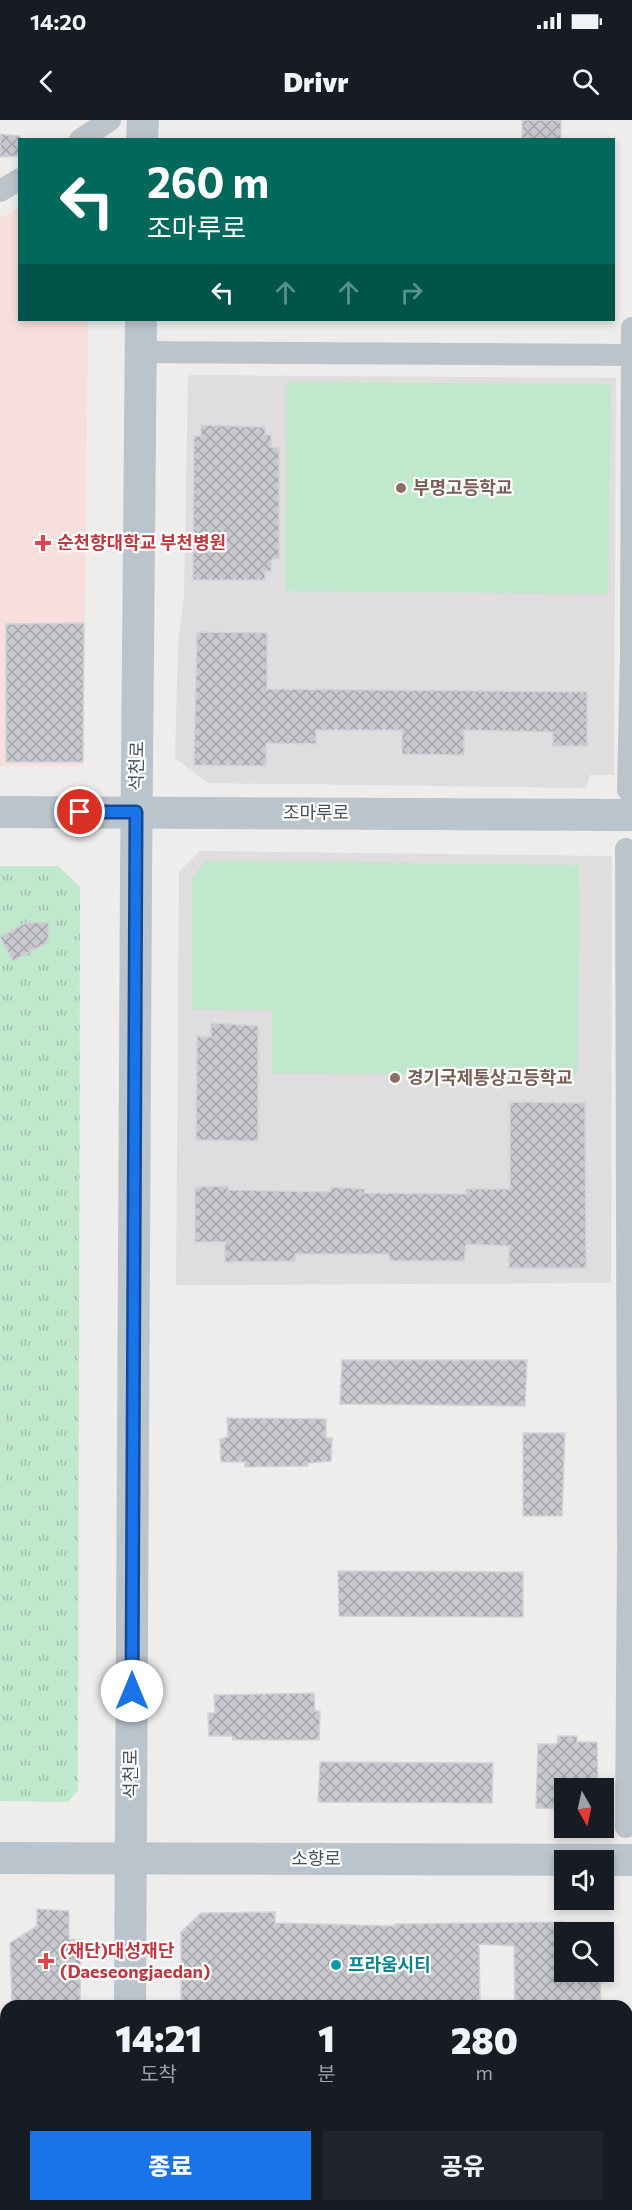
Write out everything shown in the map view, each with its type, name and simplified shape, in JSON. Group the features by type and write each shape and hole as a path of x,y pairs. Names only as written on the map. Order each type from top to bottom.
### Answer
{"street":[{"path":"83,138 110,120"},
{"path":"142,138 143,120"},
{"path":"0,191 18,180"},
{"name":"석천로","path":"130,2000 141,321"},
{"path":"630,802 632,328"},
{"path":"141,352 632,355"},
{"name":"조마루로","path":"0,812 136,812 630,802"},
{"path":"626,849 628,1559 626,1827"},
{"name":"소향로","path":"0,1858 632,1860"}],"shaded area":[{"name":"순천향대학교 부천병원","path":"18,208 18,321 88,321 83,766 0,766 0,217 4,217"},
{"name":"부명고등학교","path":"188,375 616,378 614,775 590,775 586,788 208,783 175,758 178,643 184,597"},
{"name":"경기국제통상고등학교","path":"200,851 612,856 611,1283 176,1285 179,872"}],"green space":[{"path":"287,382 611,384 608,594 286,591"},
{"path":"206,861 579,865 578,1075 272,1073 272,1010 192,1009 192,877"},
{"path":"0,866 58,866 80,887 78,1790 68,1802 0,1801"},
{"path":"0,1402 6,1402 6,1489 0,1489"}],"building":[{"path":"522,120 561,120 561,138 522,138"},
{"path":"0,134 20,136 18,156 0,157"},
{"path":"201,425 265,427 265,435 271,435 271,447 279,448 279,558 272,559 271,571 265,572 265,580 193,580 194,436 201,436"},
{"path":"84,623 83,762 6,762 6,624"},
{"path":"197,632 267,633 267,689 587,692 587,746 553,746 553,732 464,730 464,755 402,754 402,730 316,730 316,744 266,743 266,766 194,765"},
{"path":"27,922 49,923 48,942 13,961 0,937"},
{"path":"211,1023 258,1026 258,1141 196,1140 197,1036 211,1037"},
{"path":"510,1102 585,1103 586,1268 509,1268 509,1246 466,1244 464,1261 390,1261 389,1254 295,1254 295,1261 225,1262 225,1242 195,1242 195,1187 228,1186 228,1190 330,1192 331,1187 365,1189 364,1193 466,1194 466,1189 510,1189"},
{"path":"342,1360 527,1360 525,1406 340,1404"},
{"path":"227,1418 326,1419 326,1438 332,1438 331,1461 308,1463 308,1466 245,1467 245,1462 221,1462 220,1439 228,1437"},
{"path":"523,1433 565,1433 562,1516 523,1516"},
{"path":"338,1571 523,1572 523,1617 339,1616"},
{"path":"314,1693 315,1711 320,1711 319,1740 233,1740 232,1736 209,1736 208,1713 215,1713 214,1695"},
{"path":"558,1736 577,1736 577,1742 597,1742 598,1778 554,1778 554,1809 536,1808 538,1744 557,1744"},
{"path":"320,1762 493,1763 492,1803 318,1802"},
{"path":"37,1909 69,1911 69,1939 81,1940 80,2000 12,2000 10,1943 37,1926"},
{"path":"275,1912 275,1923 395,1926 395,1924 554,1922 554,1982 600,1982 601,2000 515,2000 514,1946 479,1944 480,2000 181,2000 181,1932 201,1913"}],"place":[{"name":"부명고등학교","path":"401,488"},
{"name":"순천향대학교 부천병원","path":"43,543"},
{"name":"경기국제통상고등학교","path":"395,1078"},
{"name":"(재단)대성재단 (Daeseongjaedan)","path":"46,1961"},
{"name":"프라움시티","path":"336,1965"}],"route":[{"path":"80,812 136,812 132,1691"}]}
